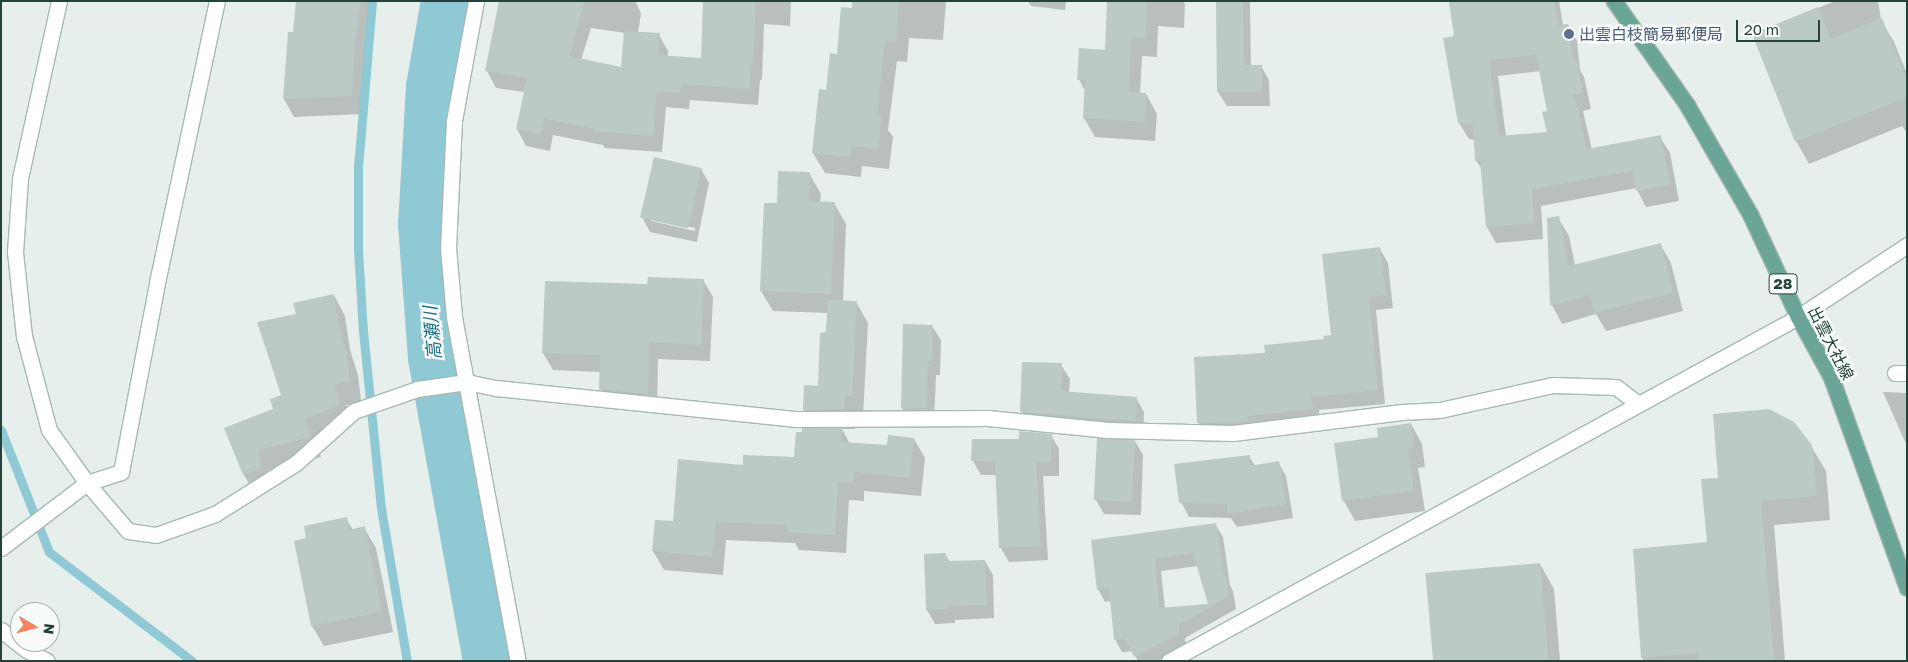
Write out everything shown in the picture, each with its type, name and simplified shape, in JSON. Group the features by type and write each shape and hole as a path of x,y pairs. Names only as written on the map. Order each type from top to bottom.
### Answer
{"main road":[{"name":"出雲大社線","path":"1614,1 1687,105 1750,214 1798,316 1831,377 1907,588"}],"street":[{"path":"59,1 20,179 15,252 24,336 49,430 87,483 128,531 156,535 223,508 296,463 354,411 417,389 467,382 506,390 794,419 988,418 1108,430 1233,433 1402,412 1440,410 1553,385 1616,387 1637,403"},
{"path":"1,548 87,483 121,472 158,278 217,1"},
{"path":"476,1 454,121 448,248 454,317 518,661"},
{"path":"1169,661 1798,316 1907,245"},
{"path":"1,630 25,649 47,661"}],"building":[{"path":"296,1 361,1 355,40 352,96 283,99 288,32 293,32"},
{"path":"499,1 585,1 569,56 621,67 624,31 660,33 658,55 701,58 703,1 756,1 753,64 751,64 749,89 681,84 680,93 657,91 653,136 594,131 594,129 544,119 541,135 516,129 527,78 485,71"},
{"path":"852,1 899,1 896,42 885,41 877,115 882,116 878,149 851,146 850,157 812,153 819,89 826,90 830,53 837,54 841,7 852,8"},
{"path":"1107,1 1147,1 1146,38 1131,37 1129,92 1146,93 1145,122 1083,118 1085,80 1077,80 1079,48 1105,50"},
{"path":"1216,1 1243,1 1244,65 1262,65 1262,92 1217,92"},
{"path":"1449,1 1554,1 1558,25 1568,24 1573,60 1576,59 1583,93 1574,95 1587,149 1661,135 1670,185 1636,191 1632,171 1532,189 1534,223 1486,227 1480,160 1475,161 1473,125 1458,123 1443,38 1454,36","holes":["1536,55 1547,111 1542,112 1547,132 1499,136 1489,60"]},
{"path":"1818,7 1831,39 1882,18 1907,80 1907,97 1795,142 1752,34"},
{"path":"654,157 702,168 688,228 640,217"},
{"path":"778,171 810,172 809,201 835,202 831,294 760,291 764,203 777,203"},
{"path":"1559,216 1569,266 1661,243 1673,293 1594,313 1590,295 1550,306 1547,218"},
{"path":"1380,247 1386,295 1369,297 1378,390 1311,397 1313,409 1248,416 1248,422 1197,423 1194,357 1265,353 1264,345 1324,339 1323,336 1331,335 1322,254"},
{"path":"648,277 704,279 701,345 649,342 648,394 599,389 600,355 542,353 545,281 647,284"},
{"path":"334,294 339,328 347,353 350,381 335,384 340,405 305,419 311,437 258,450 262,468 243,475 224,428 273,409 270,399 281,395 257,322 296,314 293,303"},
{"path":"828,300 857,301 852,396 845,395 844,409 803,410 804,385 818,386 820,333 826,332"},
{"path":"903,324 933,325 932,361 928,361 927,408 901,408"},
{"path":"1022,362 1062,363 1061,391 1137,397 1136,421 1020,412"},
{"path":"1769,409 1794,422 1812,445 1817,496 1761,501 1774,661 1699,661 1699,653 1641,658 1633,549 1707,542 1701,479 1718,478 1713,414"},
{"path":"1411,423 1414,447 1408,448 1414,491 1342,501 1334,443 1378,437 1377,428"},
{"path":"802,428 842,428 841,442 887,445 888,435 914,438 910,478 854,472 853,483 838,482 835,535 787,532 787,525 716,522 712,557 652,551 655,520 673,521 678,459 743,465 743,455 794,457 796,432 802,432"},
{"path":"1019,431 1052,434 1051,462 1036,462 1041,546 999,548 995,462 971,461 972,439 1019,439"},
{"path":"1097,438 1135,440 1132,502 1094,500"},
{"path":"1250,455 1250,466 1279,461 1286,504 1227,514 1227,504 1179,503 1174,464"},
{"path":"347,517 349,530 365,526 382,612 311,626 294,541 306,538 304,526"},
{"path":"1216,523 1224,577 1226,577 1229,596 1179,625 1179,634 1134,657 1125,639 1114,640 1109,588 1097,590 1091,540","holes":["1193,553 1208,604 1159,608 1155,559"]},
{"path":"946,553 946,561 985,560 987,605 948,606 948,609 926,610 924,554"},
{"path":"1540,563 1549,661 1433,661 1425,573"}],"waterway":[{"path":"372,1 358,166 358,250 363,331 381,508 407,661"},
{"name":"高瀬川","path":"446,1 431,87 423,224 433,358 488,661"},
{"path":"1,430 49,552 192,661"}],"place":[{"name":"出雲白枝簡易郵便局","path":"1569,34"}]}
